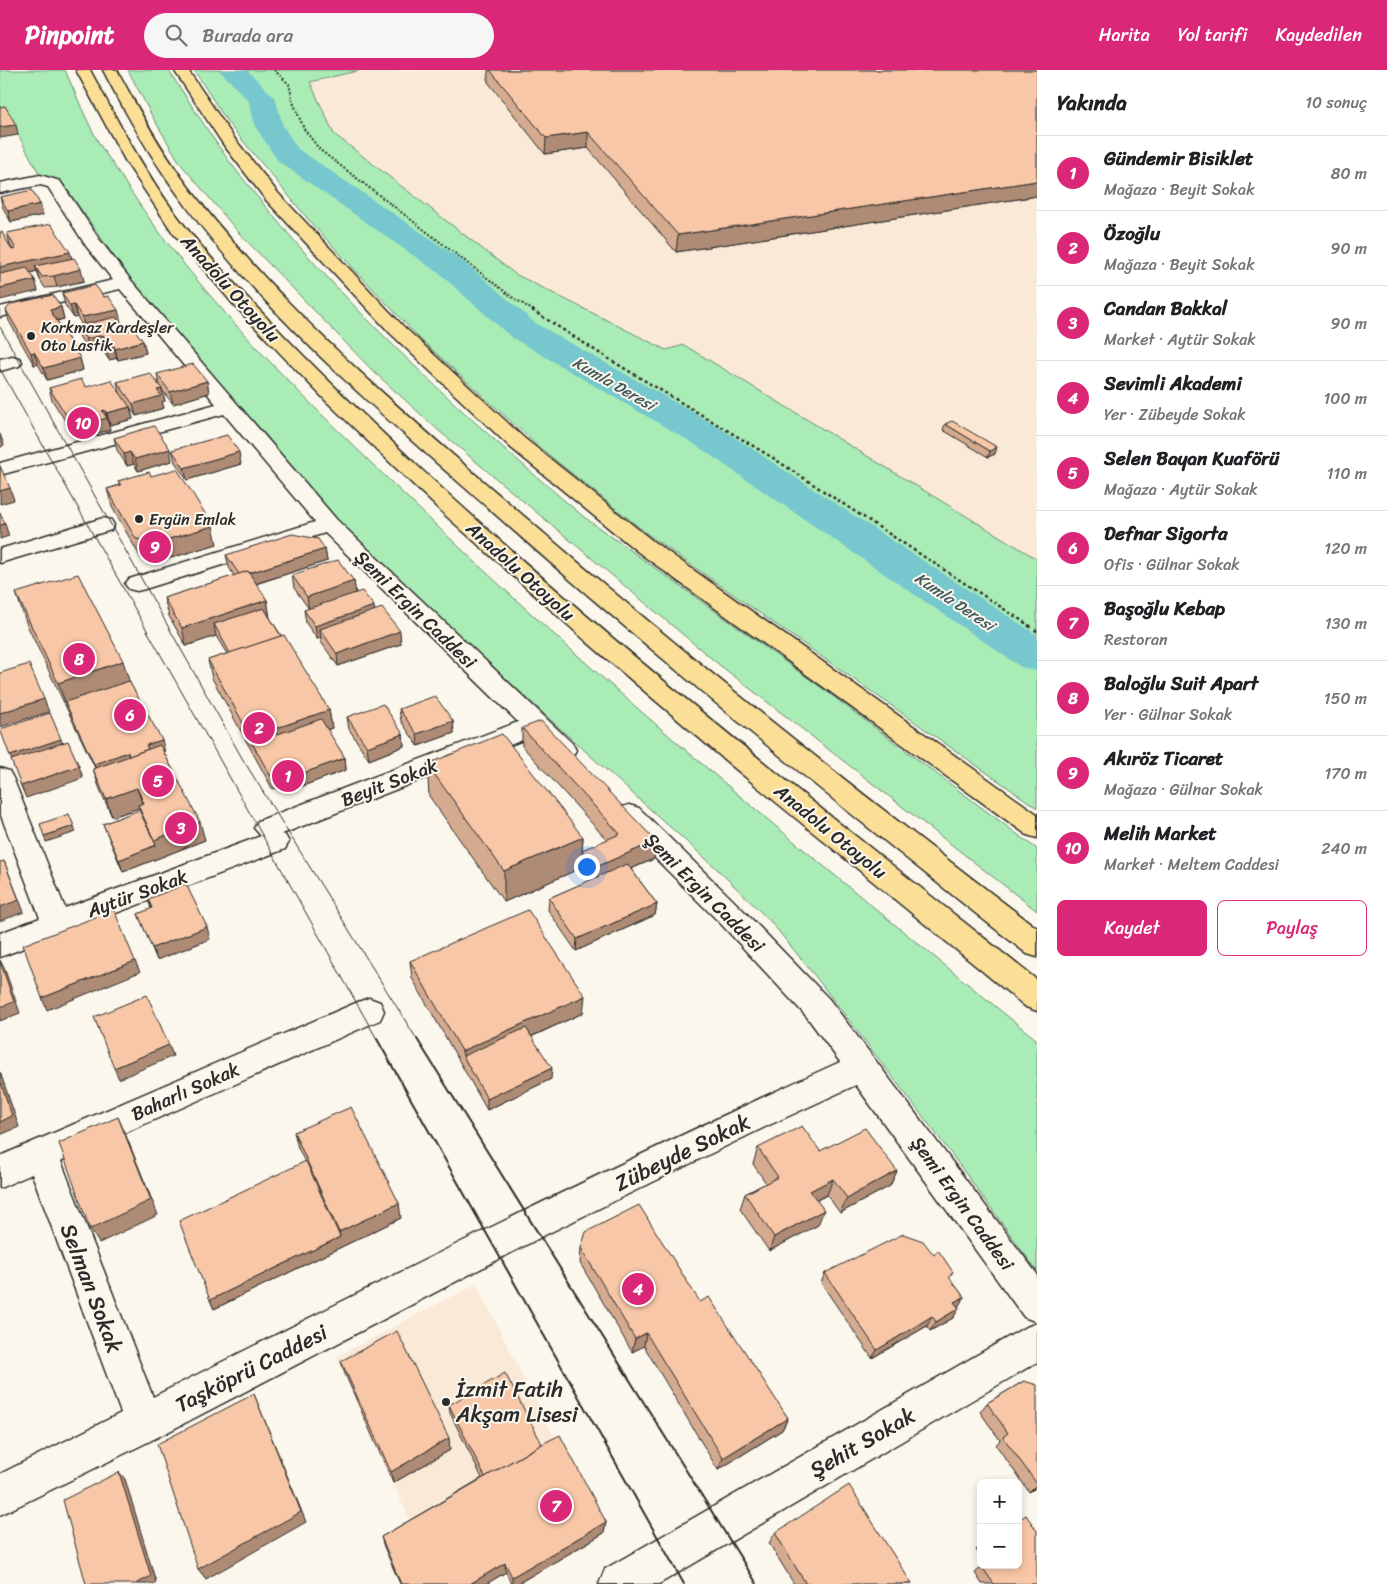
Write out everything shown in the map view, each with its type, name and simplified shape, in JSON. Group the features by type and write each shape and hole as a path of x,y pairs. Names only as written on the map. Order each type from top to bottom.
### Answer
{"main road":[{"name":"Anadolu Otoyolu","path":"83,70 120,142 169,217 194,249 236,296 322,387 510,563 618,657 1037,998"},
{"name":"Anadolu Otoyolu","path":"110,70 132,114 198,213 259,282 356,379 556,557 697,675 1037,945"},
{"path":"181,70 217,126 246,165 369,304 426,362 524,450 588,504 646,547 1037,828"}],"street":[{"name":"Şemi Ergin Caddesi","path":"0,188 40,180 54,184 92,242 124,283 230,406 328,525 579,766"},
{"path":"0,312 124,283"},
{"path":"0,469 230,406"},
{"path":"0,556 103,525"},
{"path":"137,584 328,525"},
{"name":"Beyit Sokak","path":"272,835 537,725"},
{"path":"0,778 56,922"},
{"name":"Şemi Ergin Caddesi","path":"614,800 732,917 806,996 863,1067 1037,1304"},
{"name":"Aytür Sokak","path":"0,944 272,835"},
{"name":"Baharlı Sokak","path":"0,1172 369,1010"},
{"name":"Zübeyde Sokak","path":"502,1239 802,1094 863,1067"},
{"name":"Selman Sokak","path":"41,1154 144,1423"},
{"name":"Taşköprü Caddesi","path":"0,1495 502,1239"},
{"name":"Şehit Sokak","path":"620,1584 1037,1341"}],"path":[{"path":"274,70 289,84 293,102 304,129 320,150 512,297 604,356 773,458 1037,631"}],"shaded area":[{"path":"362,70 1037,70 1037,559 684,345 666,350 515,274 334,134 310,82"},
{"name":"İzmit Fatih Akşam Lisesi","path":"476,1284 559,1447 414,1530 336,1357"}],"green space":[{"path":"0,70 65,70 100,145 158,230 226,314 299,392 376,468 565,645 720,779 1037,1040 1037,1271 944,1144 815,976 771,922 716,868 557,726 339,523 131,281 62,182 41,177 8,116 0,118"},
{"path":"128,70 168,70 236,170 315,264 401,353 537,477 584,517 826,691 1037,849 1037,911 717,663 438,430 373,371 239,233 180,163 152,116"},
{"path":"194,70 361,70 310,82 334,134 515,274 666,350 684,345 1037,559 1037,808 650,536 540,448 418,337 313,225 228,123"}],"building":[{"path":"490,70 1037,70 1037,181 678,235 588,132 546,138"},
{"path":"5,106 16,125 0,127 0,107"},
{"path":"32,190 40,204 8,211 0,197"},
{"path":"51,224 70,252 0,267 0,232 2,232 12,250 16,249 7,233"},
{"path":"74,258 81,269 54,276 42,277 35,266"},
{"path":"27,268 35,280 0,288 0,274"},
{"path":"95,285 104,297 108,296 118,310 82,317 74,305 70,306 62,293"},
{"path":"53,295 61,307 50,310 80,358 44,368 34,352 31,353 6,310 11,304"},
{"path":"116,317 125,331 134,329 143,341 115,349 114,346 106,348 102,342 107,341 103,335 86,339 77,326"},
{"path":"193,364 207,381 170,392 157,374"},
{"path":"150,373 162,389 157,390 161,396 133,404 117,382"},
{"path":"81,379 86,387 111,380 130,407 107,413 105,410 102,411 107,418 83,424 70,421 49,388"},
{"path":"952,421 997,447 990,451 945,424"},
{"path":"154,426 170,449 135,459 130,452 124,454 114,438"},
{"path":"227,435 239,452 184,468 172,450"},
{"path":"0,466 10,488 0,491"},
{"path":"177,469 213,526 159,542 136,539 107,489 121,485 118,481 149,472 151,476"},
{"path":"0,513 5,524 0,525"},
{"path":"292,534 318,539 325,549 249,573 248,571 239,574 226,555"},
{"path":"338,560 354,581 307,597 292,575"},
{"path":"248,571 267,600 182,628 164,598"},
{"path":"78,574 123,661 58,683 16,593"},
{"path":"362,591 374,606 315,626 304,610"},
{"path":"264,608 281,636 230,653 214,624"},
{"path":"382,608 400,631 337,654 320,629"},
{"path":"284,635 329,710 251,737 208,660"},
{"path":"29,664 44,699 0,713 0,673"},
{"path":"129,681 162,740 146,745 148,749 129,756 128,752 94,764 65,702"},
{"path":"435,696 453,721 417,734 399,709"},
{"path":"383,704 403,734 367,747 347,717"},
{"path":"50,713 61,739 10,756 0,729"},
{"path":"321,719 345,758 287,779 270,775 252,743"},
{"path":"541,721 656,841 596,867 582,850 620,834 522,728"},
{"path":"502,734 583,837 504,871 427,764"},
{"path":"68,741 79,766 21,786 11,760"},
{"path":"160,745 200,822 154,840 138,805 144,803 137,788 106,799 93,769"},
{"path":"139,810 156,845 119,860 103,824"},
{"path":"69,814 74,826 44,836 40,824"},
{"path":"4,861 19,900 0,907 0,862"},
{"path":"627,864 657,904 577,939 549,898"},
{"path":"186,884 207,927 152,948 138,914 152,908 148,899"},
{"path":"114,910 135,961 42,998 23,945"},
{"path":"528,910 585,996 462,1051 410,961"},
{"path":"0,961 14,1002 0,1007"},
{"path":"147,995 169,1045 114,1068 94,1017"},
{"path":"526,1028 552,1068 487,1099 463,1056"},
{"path":"0,1080 12,1116 0,1122"},
{"path":"351,1107 399,1203 339,1232 294,1132"},
{"path":"118,1117 151,1200 90,1229 59,1143"},
{"path":"802,1126 820,1151 865,1128 897,1171 847,1198 833,1179 810,1191 824,1210 774,1237 745,1194 778,1177 758,1148"},
{"path":"306,1161 340,1237 210,1300 179,1221"},
{"path":"639,1205 700,1302 709,1297 788,1418 723,1458 646,1333 635,1339 581,1248 586,1232"},
{"path":"903,1234 923,1241 934,1255 938,1250 953,1272 949,1277 964,1297 954,1302 959,1308 936,1322 932,1316 877,1350 825,1273"},
{"path":"397,1331 449,1438 391,1472 341,1361"},
{"path":"505,1373 542,1444 485,1477 449,1405"},
{"path":"1024,1381 1037,1385 1037,1484 1003,1437 1008,1433 987,1403"},
{"path":"254,1394 301,1512 198,1569 157,1444"},
{"path":"560,1435 606,1522 512,1577 505,1563 470,1584 401,1584 381,1537"},
{"path":"119,1472 151,1576 136,1584 86,1584 63,1500"},
{"path":"849,1485 912,1584 806,1584 775,1533"},
{"path":"1026,1515 1037,1531 1037,1584 994,1584 983,1569 1022,1569 1022,1518"}],"waterway":[{"name":"Kumla Deresi","path":"232,70 262,98 269,126 288,155 451,267 523,330 704,434 1037,656"}],"tram line":[{"path":"0,327 242,758 418,1041"},
{"path":"0,369 378,1041"},
{"path":"377,1039 684,1584"},
{"path":"417,1039 757,1584"}],"place":[{"name":"Korkmaz Kardeşler Oto Lastik","path":"31,336"},
{"name":"Melih Market","path":"83,423"},
{"name":"Ergün Emlak","path":"139,519"},
{"name":"Akıröz Ticaret","path":"155,547"},
{"name":"Baloğlu Suit Apart","path":"79,659"},
{"name":"Defnar Sigorta","path":"130,715"},
{"name":"Özoğlu","path":"259,728"},
{"name":"Gündemir Bisiklet","path":"288,776"},
{"name":"Selen Bayan Kuaförü","path":"158,781"},
{"name":"Candan Bakkal","path":"181,828"},
{"name":"Sevimli Akademi","path":"638,1289"},
{"name":"İzmit Fatih Akşam Lisesi","path":"446,1402"},
{"name":"Başoğlu Kebap","path":"556,1506"}]}
